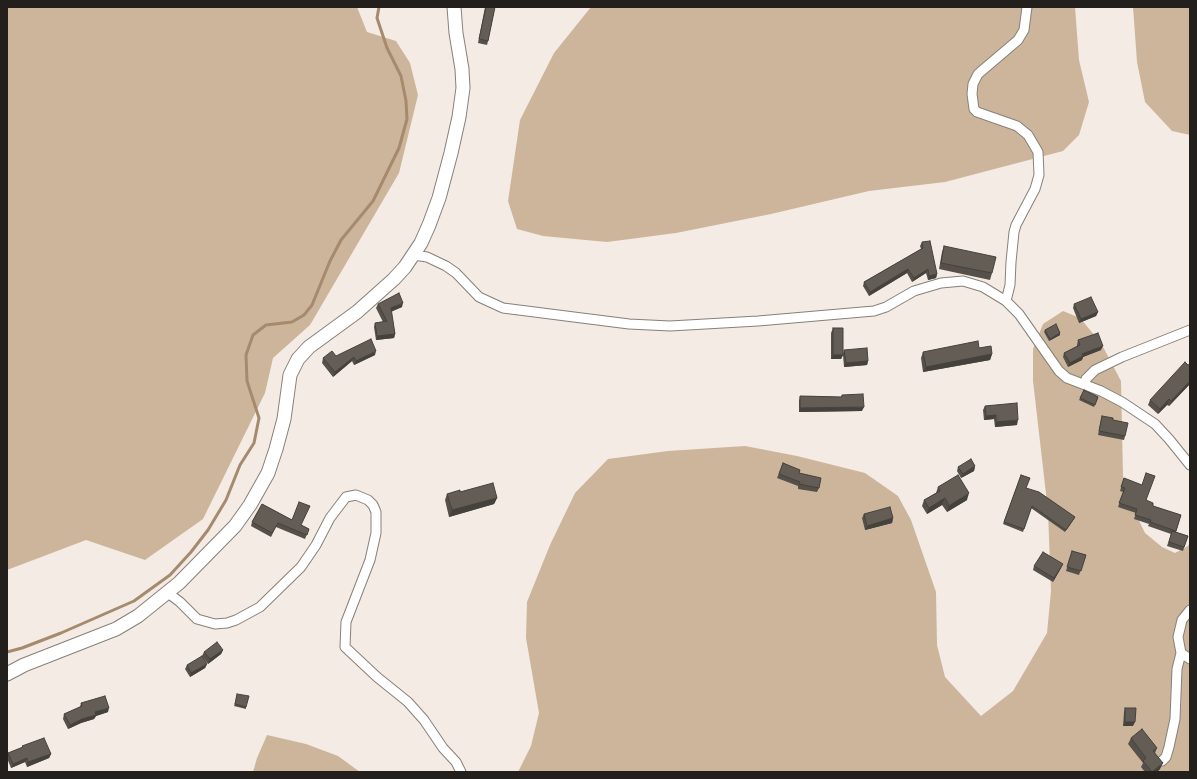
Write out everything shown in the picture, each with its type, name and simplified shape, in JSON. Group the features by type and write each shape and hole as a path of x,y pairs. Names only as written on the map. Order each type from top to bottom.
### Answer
{"street":[{"path":"7,674 24,665 116,629 138,616 179,583 235,526 268,473 284,419 290,375 298,358 309,347 357,312 386,287 405,267 429,225 439,198 459,118 463,88 454,7"},
{"path":"1006,301 1010,285 1010,262 1014,232 1016,225 1035,189 1039,175 1038,152 1028,135 1017,126 977,112 974,108 972,94 973,84 978,74 1018,40 1024,30 1027,7"},
{"path":"413,255 427,257 446,266 456,273 479,297 503,308 629,324 670,326 758,321 874,311 886,307 914,291 941,283 963,281 983,287 1006,301 1019,314 1059,371 1067,378 1101,391 1122,402 1155,424 1190,465"},
{"path":"1085,385 1086,379 1095,370 1122,357 1190,330"},
{"path":"168,593 180,602 197,619 215,624 227,623 236,620 260,607 301,567 316,545 330,518 346,498 356,495 368,500 373,505 376,512 374,541 366,571 346,622 345,646 377,677 408,702 424,720 443,748 456,762 461,772"},
{"path":"1162,761 1166,757 1170,747 1175,719 1177,669 1181,653 1178,645 1178,629 1182,620 1190,610"},
{"path":"1181,653 1190,659"}],"shaded area":[{"path":"7,7 357,7 367,32 396,41 410,63 418,95 399,173 310,325 273,358 265,393 203,519 145,560 86,540 7,570"},
{"path":"591,7 1075,7 1079,60 1089,102 1079,135 1063,151 945,182 869,191 771,214 676,233 607,242 543,236 517,229 508,201 520,120 554,53"},
{"path":"1133,7 1190,7 1190,135 1172,131 1145,102 1137,62"},
{"path":"1063,311 1080,318 1101,343 1121,381 1123,476 1131,504 1145,533 1162,547 1175,553 1188,546 1190,542 1190,772 518,772 531,746 539,713 526,638 527,602 550,545 575,493 608,459 668,451 745,446 797,456 865,473 898,496 911,520 936,592 937,645 945,677 981,716 1013,691 1047,633 1051,591 1048,511 1033,381 1033,349 1043,324"},
{"path":"267,735 306,744 338,756 360,772 253,772 257,758"}],"building":[{"path":"486,7 495,7 488,41 479,39"},
{"path":"930,241 937,274 929,276 928,269 914,278 908,269 870,292 864,282 923,248 922,242"},
{"path":"944,246 996,257 992,273 941,263"},
{"path":"399,293 403,303 391,308 395,334 377,336 375,323 387,321 378,304"},
{"path":"1091,297 1098,312 1081,319 1074,304"},
{"path":"1056,324 1060,333 1050,339 1045,330"},
{"path":"833,328 843,328 843,355 833,355"},
{"path":"1098,333 1103,346 1082,354 1083,356 1070,363 1064,353 1080,345 1078,340"},
{"path":"371,339 376,351 356,361 354,357 335,372 323,358 332,351 336,356"},
{"path":"978,341 979,348 991,346 992,354 926,367 923,352"},
{"path":"867,348 868,361 846,363 844,350"},
{"path":"1185,362 1188,365 1190,364 1190,381 1171,401 1169,399 1160,409 1150,400"},
{"path":"1084,390 1098,397 1095,405 1080,398"},
{"path":"863,394 864,407 800,408 800,396 842,397 842,395"},
{"path":"1017,403 1018,420 996,422 996,415 986,416 985,406"},
{"path":"1102,416 1128,423 1125,436 1099,431"},
{"path":"971,459 975,466 963,474 958,467"},
{"path":"783,463 800,470 799,473 821,478 819,488 799,484 800,482 779,474"},
{"path":"1146,473 1155,476 1146,500 1153,503 1153,506 1181,515 1176,531 1135,515 1137,509 1119,503 1125,488 1121,487 1124,478 1142,485"},
{"path":"958,475 969,493 949,506 945,498 929,508 924,500 940,491 938,487"},
{"path":"1021,475 1030,478 1026,488 1039,492 1075,517 1066,530 1032,506 1024,529 1004,522"},
{"path":"493,483 497,498 452,510 447,494"},
{"path":"299,502 310,506 301,525 309,529 307,535 278,523 272,533 252,522 262,504 292,520"},
{"path":"890,507 893,518 867,526 864,514"},
{"path":"1172,531 1188,536 1184,547 1169,542"},
{"path":"1072,551 1086,555 1081,571 1067,567"},
{"path":"1043,552 1063,564 1054,578 1034,566"},
{"path":"217,642 223,650 210,659 204,652"},
{"path":"202,656 207,664 191,673 187,665"},
{"path":"237,694 249,696 246,707 235,704"},
{"path":"105,696 109,708 95,712 96,715 82,719 70,725 64,714 82,706 81,703"},
{"path":"1125,708 1136,708 1135,722 1125,722"},
{"path":"1142,729 1157,748 1153,751 1163,763 1152,772 1143,761 1146,758 1131,738"},
{"path":"44,738 51,754 28,762 27,758 13,764 8,753"}],"waterway":[{"path":"7,652 22,648 61,633 134,601 170,575 191,552 208,530 226,500 240,465 254,443 259,418 247,381 246,355 253,335 266,325 292,322 304,315 312,305 330,261 341,240 373,201 399,148 407,119 406,101 401,76 387,48 377,18 379,7"}]}
